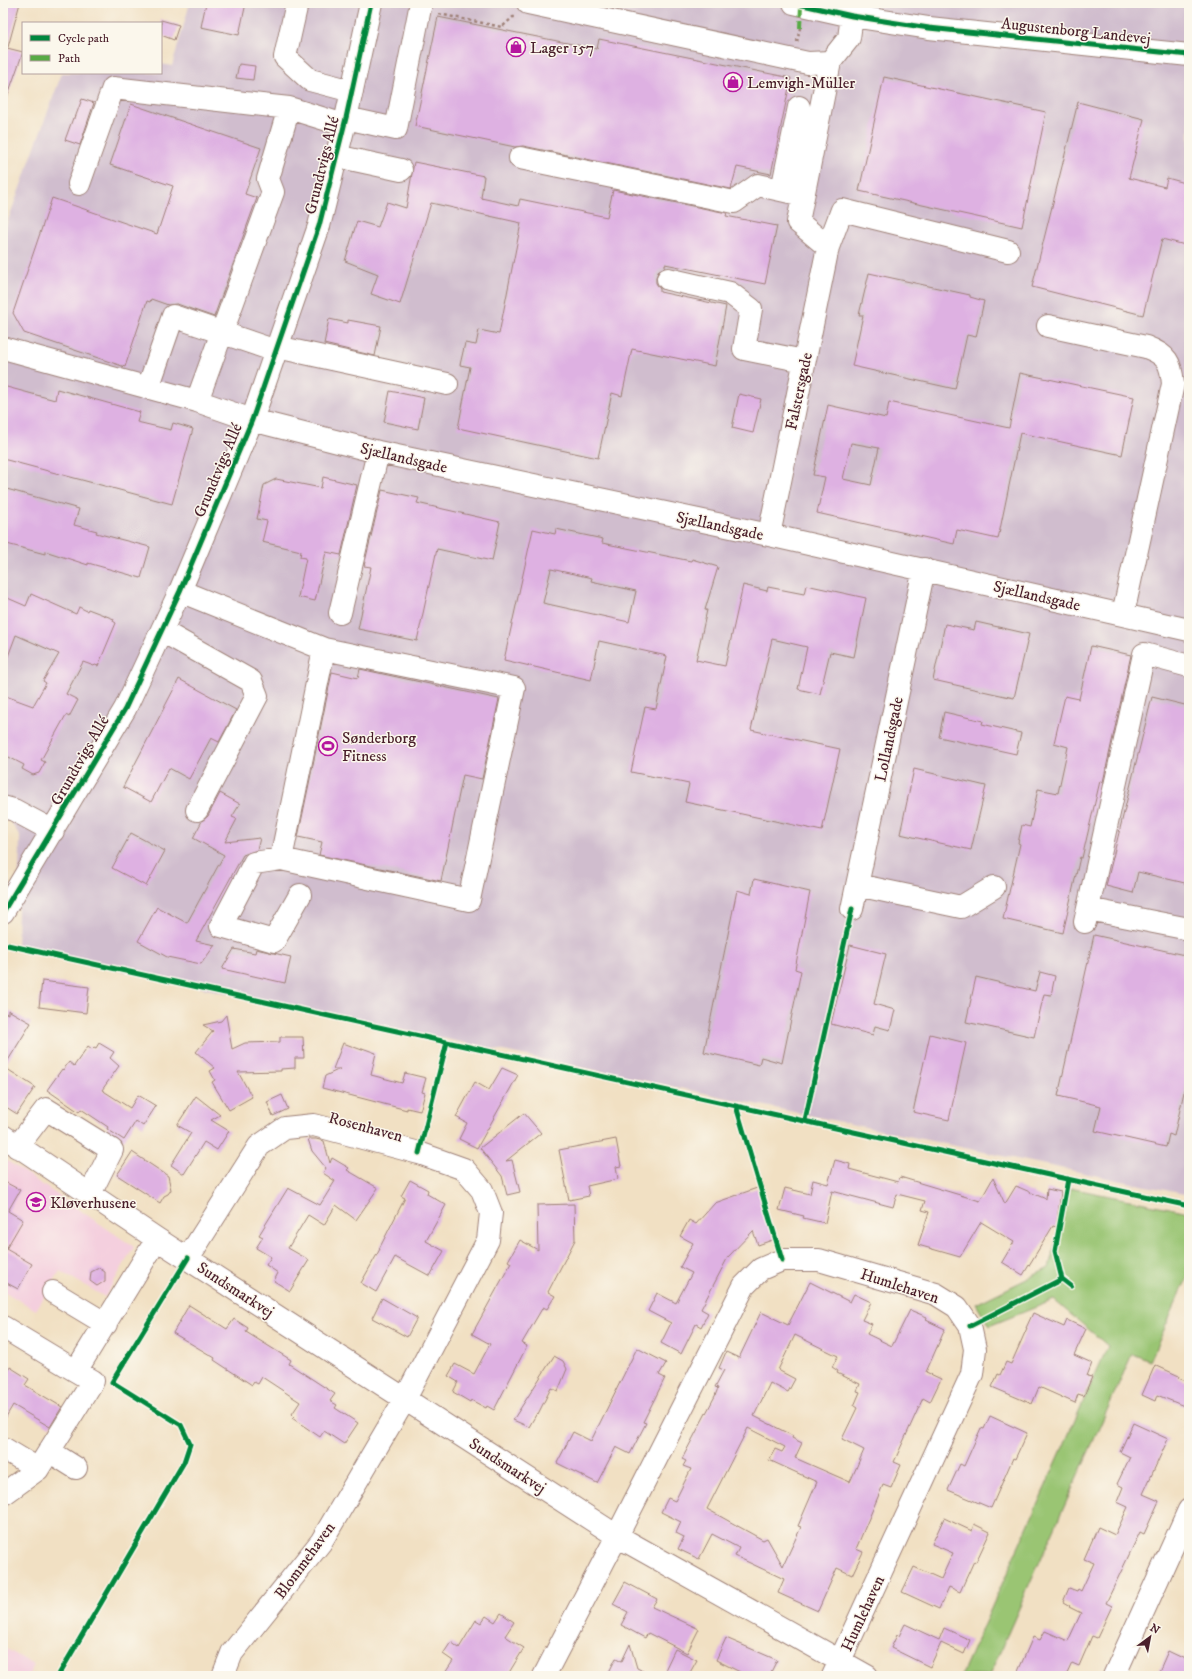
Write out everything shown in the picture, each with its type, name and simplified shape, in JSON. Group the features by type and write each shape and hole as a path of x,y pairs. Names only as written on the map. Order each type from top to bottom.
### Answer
{"street":[{"path":"297,3 285,57 310,80 352,91"},
{"name":"Grundtvigs Allé","path":"3,912 125,709 180,591 252,420 319,226 352,91 371,3"},
{"name":"Augustenborg Landevej","path":"794,3 852,16 929,28 1189,55"},
{"path":"79,184 113,88 289,108 345,121 396,129 428,8"},
{"path":"524,11 808,63 830,62"},
{"path":"793,193 830,62 849,38 852,16"},
{"path":"799,107 793,193 798,222 828,247"},
{"path":"197,401 273,192 268,179 289,108"},
{"path":"336,156 401,170"},
{"path":"520,158 734,202 758,185 793,193"},
{"name":"Falstersgade","path":"769,535 828,247 842,210 1008,251"},
{"path":"668,279 730,293 751,309 744,349 804,361"},
{"path":"148,388 173,316 222,333 276,349 447,384"},
{"path":"1048,326 1146,347 1160,352 1172,369 1173,384 1123,614"},
{"name":"Sjællandsgade","path":"3,348 197,401 252,420 378,452 924,569 1189,630"},
{"path":"340,614 378,452"},
{"name":"Lollandsgade","path":"852,909 924,569"},
{"path":"180,591 324,649 514,688 469,900 281,859 254,863 221,926 274,941 300,895"},
{"path":"162,631 251,680 257,696 197,810"},
{"path":"281,859 324,649"},
{"path":"1189,666 1144,654 1086,915 1189,929"},
{"path":"3,807 14,810 53,831"},
{"path":"857,885 961,907 994,887"},
{"path":"10,1142 46,1108 112,1150 90,1194"},
{"name":"Rosenhaven","path":"188,1258 259,1146 285,1128 314,1125 419,1154 464,1169 482,1190 491,1213 488,1240 405,1399"},
{"name":"Sundsmarkvej","path":"10,1142 157,1239 617,1536 836,1669 868,1676"},
{"path":"76,1371 157,1239"},
{"name":"Humlehaven","path":"617,1536 744,1286 761,1269 782,1260 819,1260 936,1294 957,1307 970,1326 975,1349 972,1374 836,1669"},
{"path":"53,1292 106,1324"},
{"path":"3,1327 93,1381 44,1460 5,1493"},
{"name":"Blommehaven","path":"223,1676 232,1654 321,1542 405,1399"},
{"path":"3,1448 76,1468"},
{"path":"1114,1676 1189,1510"},
{"path":"544,1676 617,1536"}],"path":[{"path":"428,8 502,27 513,17 524,11"},
{"path":"794,60 800,28"}],"shaded area":[{"path":"190,3 1189,3 1189,1195 17,949 20,836 3,810 3,234 62,74 162,74 162,64 172,66"},
{"name":"Kløverhusene","path":"3,1158 134,1247 105,1297 60,1271 36,1310 3,1291"},
{"path":"3,1647 34,1665 28,1676 3,1676"}],"green space":[{"path":"1070,1188 1189,1212 1189,1274 1150,1361 1132,1354 989,1676 961,1676 1108,1346 1054,1300 989,1326 976,1304 1049,1268"}],"building":[{"path":"3,3 20,3 8,47 3,47"},
{"path":"206,3 246,3 239,35 201,27"},
{"path":"438,17 597,49 599,39 791,78 771,174 737,167 731,189 523,146 515,147 415,126"},
{"path":"161,20 179,25 174,40 162,35"},
{"path":"3,47 22,52 22,55 5,103 3,103"},
{"path":"239,64 255,66 253,80 236,78"},
{"path":"884,77 1046,112 1022,227 859,191"},
{"path":"82,99 94,103 80,145 65,140"},
{"path":"1078,102 1144,119 1129,178 1165,187 1167,178 1189,184 1189,246 1162,239 1143,315 1032,287"},
{"path":"131,104 261,148 245,194 257,198 214,317 177,304 168,305 151,299 150,302 147,301 125,367 24,333 13,313 52,198 157,234 173,186 110,165"},
{"path":"414,162 484,176 481,198 518,206 520,199 607,217 613,190 727,213 726,216 777,226 765,284 665,264 665,267 659,270 656,277 656,283 660,289 660,292 726,306 715,366 632,349 622,396 612,393 598,458 458,428 470,367 460,365 465,343 476,345 479,330 499,334 521,223 431,203 400,304 371,294 378,274 345,261 357,221 378,227 387,202 406,208"},
{"path":"869,273 970,295 970,297 984,301 976,337 967,335 955,389 852,366 863,315 859,315"},
{"path":"329,319 348,323 348,320 381,326 375,356 324,344"},
{"path":"1020,373 1134,397 1122,455 1020,433 998,539 957,530 954,544 817,513 825,477 813,475 828,405 886,418 889,402 1009,428","holes":["851,443 879,448 871,485 843,479"]},
{"path":"3,386 55,400 57,389 140,412 137,422 171,430 173,423 193,429 172,504 3,459"},
{"path":"390,391 424,398 418,429 384,422"},
{"path":"739,394 761,399 753,433 732,428"},
{"path":"323,477 357,485 341,555 326,552 315,601 298,597 306,558 300,557 301,551 262,542 267,521 257,519 264,485 276,479 321,488"},
{"path":"3,488 79,509 74,525 97,531 96,533 150,547 141,578 88,563 88,565 45,551 45,554 3,543"},
{"path":"382,490 419,498 417,503 500,522 492,561 437,549 417,641 358,629 371,567 364,566"},
{"path":"533,529 555,534 556,529 603,539 602,543 691,561 692,559 718,567 705,610 707,610 696,660 725,666 743,585 767,591 768,587 804,594 806,585 866,598 854,657 830,652 820,694 798,689 807,647 772,639 751,730 840,749 822,831 685,802 689,784 631,772 645,707 656,709 667,656 599,641 591,680 504,660","holes":["551,569 592,578 591,581 636,591 629,622 543,603"]},
{"path":"31,594 76,614 79,607 87,611 88,609 114,619 113,621 116,623 98,666 83,662 66,694 78,700 69,717 66,715 41,760 45,762 39,773 33,775 22,769 24,765 3,754 3,695 33,706 46,683 43,681 59,654 16,635 3,667 3,596 26,606"},
{"path":"976,622 1029,634 1014,698 933,680 945,624 974,630"},
{"path":"1091,646 1131,655 1103,782 1100,781 1082,858 1080,857 1063,933 1003,919 1020,844 1018,843 1022,825 1030,827 1038,789 1058,793 1068,747 1054,743 1065,696 1079,699"},
{"path":"360,669 499,699 482,779 463,775 441,881 319,855 322,842 298,837 332,672 358,678"},
{"path":"179,679 236,710 219,742 211,738 189,779 169,768 151,802 123,787"},
{"path":"1152,697 1189,706 1189,884 1138,872 1133,893 1106,886"},
{"path":"944,712 983,721 982,724 1021,733 1016,754 939,737"},
{"path":"914,769 986,786 971,850 900,834"},
{"path":"220,793 240,804 232,817 237,819 225,842 260,838 257,850 243,855 196,941 215,945 201,964 167,957 138,941 157,907 187,923 224,855 193,838 202,821 208,816"},
{"path":"131,833 165,851 146,886 112,868"},
{"path":"754,879 810,892 795,969 801,971 782,1063 761,1057 759,1065 704,1052 737,890 751,894"},
{"path":"1094,935 1189,956 1189,1070 1174,1136 1169,1134 1166,1147 1095,1131 1101,1106 1058,1096"},
{"path":"850,945 886,954 874,1004 895,1010 890,1030 875,1026 873,1035 831,1024"},
{"path":"234,949 255,953 256,949 291,957 285,983 222,969"},
{"path":"1040,972 1055,976 1051,995 1044,994 1034,1037 966,1022 976,977 1035,991"},
{"path":"42,981 89,987 86,1013 39,1007"},
{"path":"8,1010 31,1023 4,1067 35,1087 17,1114 3,1105 3,1012 8,1014"},
{"path":"226,1015 232,1049 245,1043 280,1042 280,1037 303,1037 304,1058 295,1058 295,1068 281,1069 281,1071 238,1072 252,1097 229,1110 212,1082 215,1080 210,1071 215,1068 196,1052 213,1031 203,1025 221,1021"},
{"path":"930,1034 966,1043 949,1120 913,1112"},
{"path":"99,1043 114,1052 110,1058 119,1066 102,1090 130,1108 138,1095 156,1106 143,1126 136,1121 124,1140 81,1109 79,1112 47,1090 69,1062 74,1066 88,1046 92,1049 94,1047 96,1048"},
{"path":"343,1043 376,1053 371,1075 402,1083 405,1073 426,1078 422,1092 425,1093 420,1111 407,1108 407,1110 322,1088 325,1076 340,1069 333,1069"},
{"path":"502,1068 518,1075 477,1148 459,1139 467,1123 456,1117 475,1082 489,1090"},
{"path":"282,1095 288,1109 273,1116 267,1102"},
{"path":"196,1096 220,1115 211,1120 229,1131 217,1150 204,1142 184,1174 171,1165 191,1133 177,1125"},
{"path":"524,1113 541,1133 506,1161 512,1160 520,1192 507,1195 502,1176 480,1148"},
{"path":"308,1139 324,1141 330,1163 332,1158 349,1168 347,1170 378,1188 356,1220 336,1205 324,1225 308,1215 288,1248 309,1260 290,1291 274,1281 278,1273 266,1265 271,1257 256,1248 263,1237 259,1235 288,1188 320,1205 335,1181 323,1173 326,1168 312,1151"},
{"path":"616,1139 621,1166 616,1167 618,1179 587,1186 589,1196 569,1200 559,1150"},
{"path":"132,1152 168,1176 171,1190 164,1196 160,1203 117,1175"},
{"path":"835,1160 850,1164 849,1169 898,1182 900,1177 980,1201 993,1178 1005,1204 1016,1186 1046,1199 1047,1189 1061,1192 1056,1227 1053,1226 1023,1275 1002,1262 1014,1242 981,1222 960,1257 918,1245 929,1212 922,1210 925,1201 897,1194 893,1207 832,1191 825,1223 779,1210 785,1188 810,1194 813,1180 828,1184"},
{"path":"410,1180 428,1190 427,1194 446,1205 426,1241 444,1251 430,1276 395,1257 376,1292 361,1283 380,1249 405,1198 401,1196"},
{"path":"3,1181 20,1190 8,1211 23,1220 6,1249 32,1264 18,1289 3,1281"},
{"path":"757,1188 775,1239 758,1245 753,1231 728,1257 701,1309 708,1313 701,1327 696,1324 681,1354 661,1343 671,1323 648,1311 657,1293 676,1303 692,1273 680,1267 693,1243 680,1236 689,1220 696,1224 715,1203"},
{"path":"574,1204 575,1240 548,1292 555,1296 547,1309 543,1307 522,1343 527,1346 494,1410 487,1406 486,1408 471,1400 470,1402 453,1392 458,1382 448,1376 455,1364 474,1374 490,1344 472,1334 511,1263 508,1261 520,1240 538,1250 537,1205"},
{"path":"99,1268 105,1272 105,1281 97,1286 90,1281 91,1272"},
{"path":"810,1282 850,1302 854,1294 871,1302 862,1320 872,1324 867,1334 892,1346 910,1310 927,1317 926,1320 945,1329 926,1372 941,1379 930,1402 923,1398 894,1462 901,1465 891,1488 883,1485 856,1549 863,1552 852,1575 837,1568 818,1611 778,1593 784,1579 735,1556 739,1548 712,1534 699,1559 678,1549 684,1537 676,1533 681,1522 661,1512 668,1498 675,1501 691,1469 683,1466 686,1461 682,1459 715,1396 718,1388 715,1387 724,1370 719,1368 726,1352 739,1358 761,1312 788,1325","holes":["795,1335 838,1356 832,1367 838,1371 837,1373 860,1384 857,1391 860,1392 854,1406 857,1408 842,1439 864,1450 850,1482 795,1458 802,1443 792,1438 793,1436 754,1416 770,1383 788,1392 795,1379 778,1370","748,1428 785,1447 782,1452 775,1449 769,1460 817,1482 798,1526 801,1527 783,1566 767,1538 763,1540 707,1509"]},
{"path":"382,1298 417,1318 407,1337 372,1318"},
{"path":"189,1305 227,1329 234,1319 248,1328 246,1332 291,1360 289,1364 335,1394 330,1401 337,1405 335,1408 358,1423 344,1444 324,1431 320,1437 292,1418 294,1416 292,1414 300,1402 262,1377 258,1384 254,1382 252,1385 214,1360 215,1358 173,1333"},
{"path":"1033,1313 1064,1327 1067,1320 1086,1329 1074,1355 1092,1363 1087,1376 1092,1377 1084,1396 1078,1394 1075,1403 1039,1387 1032,1404 992,1387 1006,1362 1011,1364"},
{"path":"637,1348 666,1363 659,1375 665,1378 643,1422 646,1423 630,1454 616,1447 597,1483 557,1463 573,1432 591,1441"},
{"path":"554,1356 563,1361 567,1369 558,1391 551,1388 538,1414 537,1413 529,1427 513,1420"},
{"path":"1155,1365 1179,1376 1178,1378 1189,1382 1189,1408 1157,1395 1155,1401 1142,1395"},
{"path":"3,1367 9,1370 10,1367 29,1379 25,1385 62,1407 50,1427 13,1405 3,1422"},
{"path":"990,1416 1027,1433 1015,1459 1013,1458 991,1508 948,1490 960,1464 964,1466 981,1428 984,1429"},
{"path":"1133,1423 1168,1439 1143,1494 1159,1501 1144,1534 1140,1532 1106,1603 1112,1606 1097,1638 1092,1636 1079,1666 1072,1663 1066,1676 1016,1676 1033,1637 1040,1640 1045,1631 1068,1641 1081,1613 1063,1602 1069,1588 1077,1591 1078,1589 1081,1591 1094,1563 1084,1559 1098,1527 1115,1535 1128,1507 1117,1502 1123,1487 1117,1484 1130,1457 1120,1452"},
{"path":"944,1518 972,1531 974,1524 990,1532 976,1562 974,1561 960,1592 949,1587 939,1609 902,1592 914,1567 941,1579 953,1553 932,1544"},
{"path":"625,1582 657,1599 652,1607 699,1629 687,1653 648,1633 645,1638 621,1625 628,1612 613,1604"},
{"path":"501,1613 514,1622 505,1636 524,1648 507,1676 443,1676 453,1661 443,1654 451,1642 459,1648 476,1620 481,1623 486,1616 495,1622"},
{"path":"905,1624 939,1640 944,1628 970,1640 964,1654 941,1643 930,1667 891,1648 897,1635 899,1636"},
{"path":"726,1638 777,1660 769,1676 738,1676 740,1672 716,1660"},
{"path":"630,1644 637,1668 653,1676 607,1676 616,1658 622,1661"},
{"path":"675,1649 697,1660 688,1676 678,1676 665,1670"},
{"path":"1168,1651 1189,1661 1189,1676 1157,1676"}],"marked path":[{"path":"800,28 801,5"}],"cycle path":[{"path":"3,912 125,709 180,591 252,420 319,226 346,118 371,3"},
{"path":"794,3 852,16 929,28 1189,55"},
{"path":"805,1120 852,909"},
{"path":"3,944 1189,1206"},
{"path":"419,1153 447,1042"},
{"path":"736,1106 782,1260"},
{"path":"1068,1179 1055,1251 1062,1279 1071,1286"},
{"path":"58,1676 184,1462 190,1444 181,1425 112,1382 188,1258"},
{"path":"970,1326 1062,1279"}],"place":[{"name":"Lager 157","path":"516,47"},
{"name":"Lemvigh-Müller","path":"733,82"},
{"name":"Sønderborg Fitness","path":"328,746"},
{"name":"Kløverhusene","path":"36,1202"}]}
